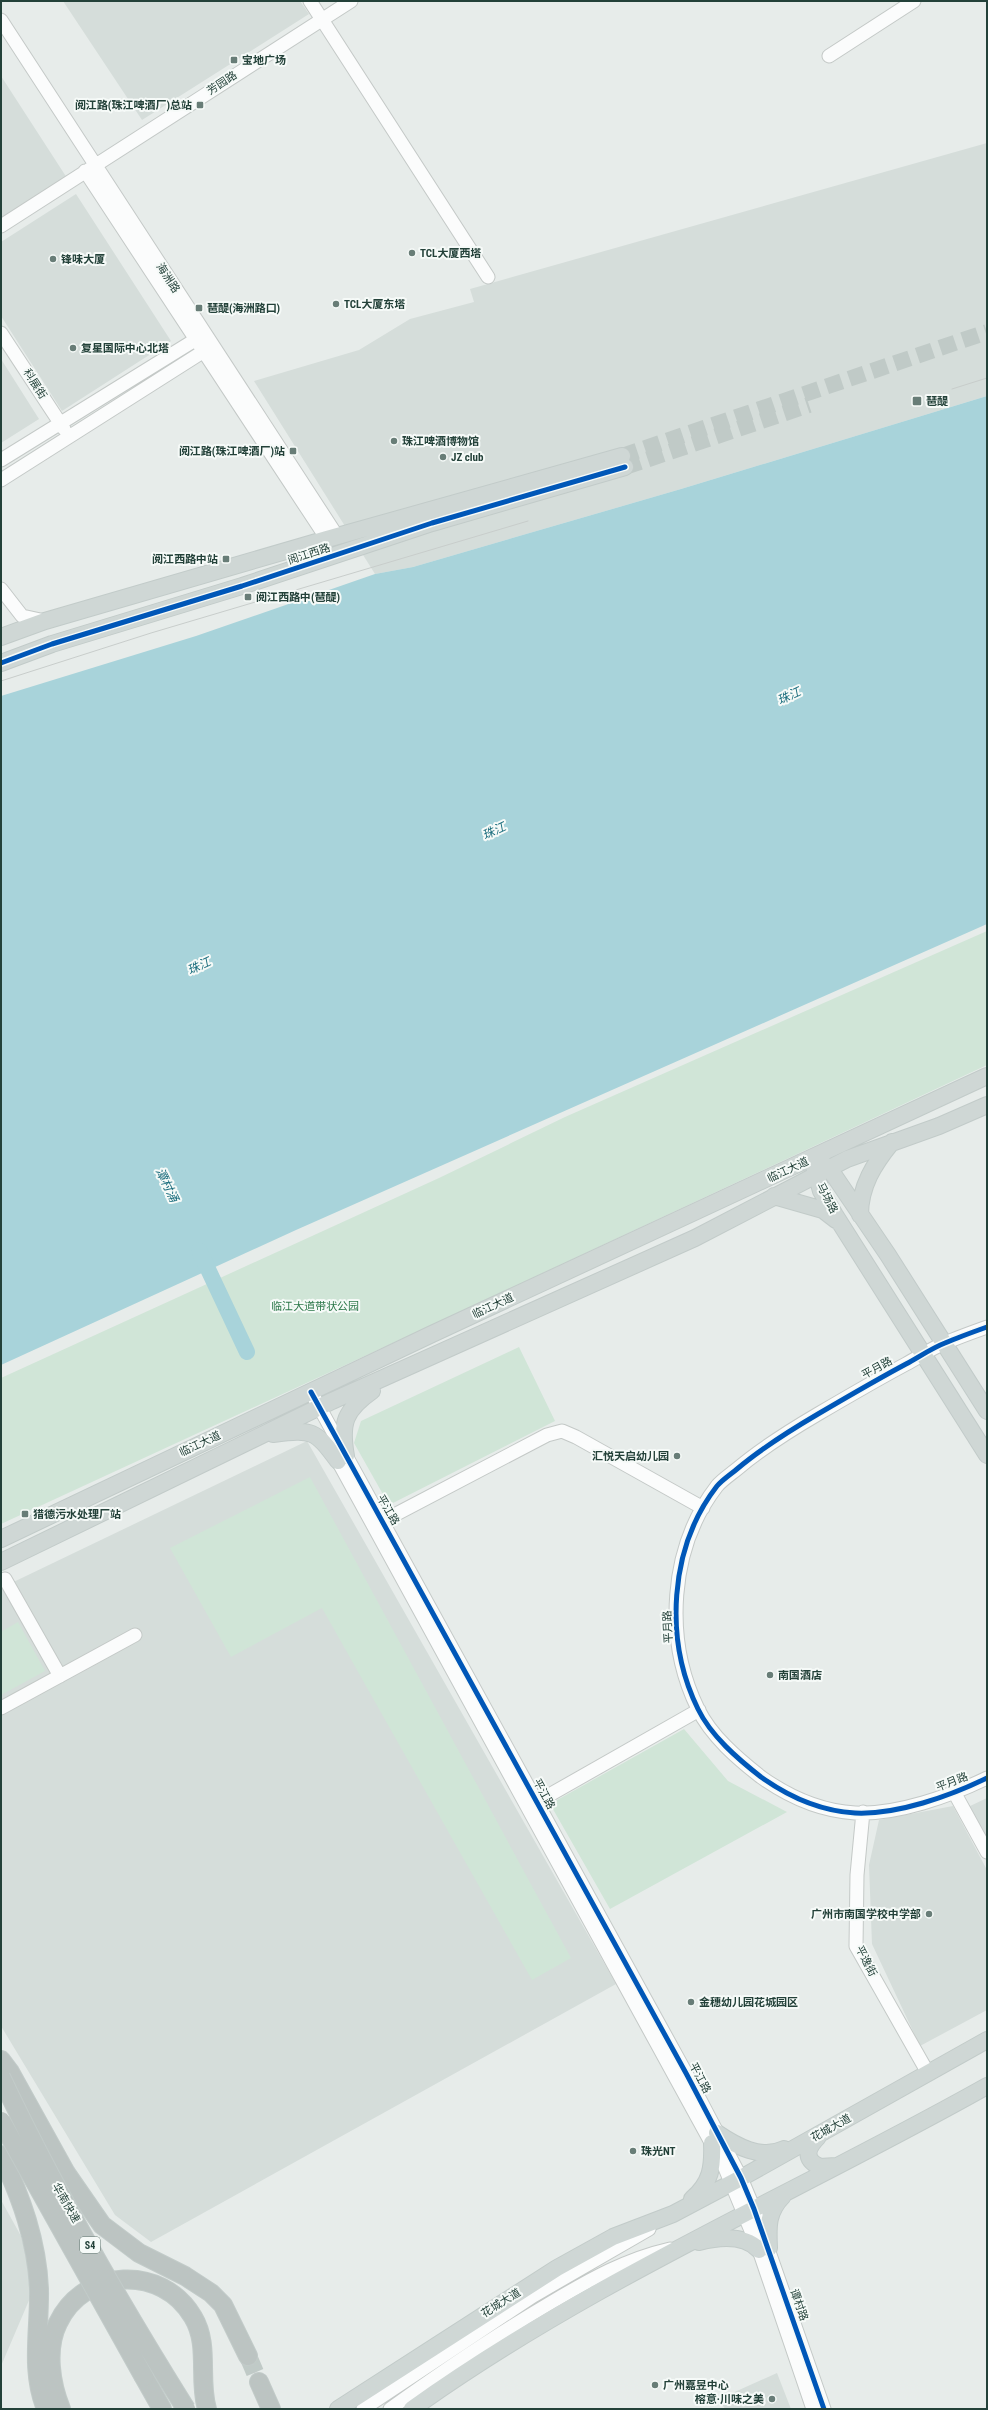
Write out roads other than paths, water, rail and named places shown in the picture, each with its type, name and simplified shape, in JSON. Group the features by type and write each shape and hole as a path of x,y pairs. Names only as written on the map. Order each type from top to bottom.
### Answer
{"highway":[{"path":"1,2060 10,2072 88,2209 102,2225 139,2253 185,2276 211,2293 223,2305 248,2356"},
{"name":"华南快速","path":"1,2077 32,2143 147,2346 186,2409"},
{"name":"华南快速","path":"1,2121 162,2409"},
{"path":"1,2155 21,2198 31,2234 39,2288 36,2353 38,2384 46,2409"},
{"path":"61,2409 56,2396 51,2358 57,2324 67,2307 89,2289 118,2279 129,2278 145,2280 173,2293 183,2304 199,2328 202,2343 203,2388 207,2409"},
{"path":"144,2377 158,2409"},
{"path":"259,2382 271,2409"}],"main road":[{"name":"阅江西路","path":"1,637 44,621 332,537 624,462 1,662"},
{"name":"临江大道","path":"1,1539 432,1334 987,1076"},
{"path":"929,1103 922,1111 922,1118 932,1126 939,1126"},
{"name":"临江大道","path":"1,1562 315,1410 695,1238 822,1172 893,1141 939,1126 987,1104"},
{"path":"774,1196 823,1210 840,1224 842,1216 846,1212 860,1215 863,1186 878,1158 893,1141"},
{"name":"马场路","path":"813,1158 822,1172 860,1215 987,1411"},
{"name":"马场路","path":"822,1172 821,1191 840,1224 987,1455"},
{"path":"681,1219 692,1219 698,1225 695,1238"},
{"path":"432,1334 427,1339 429,1350 440,1353"},
{"path":"342,1458 346,1417 353,1406 397,1373"},
{"path":"264,1435 311,1433 321,1438 342,1458"},
{"name":"花城大道","path":"338,2409 557,2268 613,2237 674,2214 987,2040"},
{"path":"412,2409 545,2321 680,2247 916,2126 987,2086"},
{"path":"674,2214 702,2191 710,2179 715,2138 743,2148 767,2152 779,2152 822,2133"},
{"path":"822,2133 808,2148 807,2153 814,2164 820,2167 838,2165"},
{"path":"680,2247 706,2241 731,2238 752,2243 764,2249 771,2211 788,2191"}],"street":[{"path":"310,1 488,277"},
{"name":"芳园路","path":"1,226 351,1"},
{"path":"829,56 914,1"},
{"name":"海洲路","path":"1,20 90,168 332,537"},
{"name":"科展街","path":"1,332 68,436"},
{"path":"1,460 201,337"},
{"path":"1,480 68,436 209,348"},
{"path":"1,590 22,616 44,621"},
{"name":"平月路","path":"987,1328 944,1343 766,1445 719,1484 702,1508 682,1558 675,1618 681,1665 698,1710 718,1737 748,1767 778,1789 810,1804 863,1812 926,1802 987,1778"},
{"name":"平江路","path":"307,1394 715,2138 736,2180 749,2211"},
{"path":"383,1521 547,1435 562,1432 576,1436 702,1508"},
{"name":"平江路","path":"342,1458 383,1521 532,1805"},
{"path":"6,1579 60,1676"},
{"path":"1,1708 135,1635"},
{"path":"532,1805 698,1710"},
{"path":"954,1792 987,1852"},
{"name":"平逸街","path":"863,1812 857,1875 856,1946 928,2073"},
{"name":"谭村路","path":"749,2211 824,2409"},
{"name":"花城大道","path":"363,2409 533,2296 674,2214"},
{"path":"390,2409 480,2346 588,2281 642,2255 680,2247"},
{"name":"谭村路","path":"764,2249 813,2409"}],"water":[{"name":"珠江","path":"987,396 987,924 296,1230 1,1365 1,696 196,636 375,574 413,567 681,489"}],"waterway":[{"name":"潭村涌","path":"199,1250 247,1352"}],"tunnel":[{"path":"622,456 987,332"},
{"path":"625,467 809,405"},
{"path":"248,2356 259,2382"}],"tram line":[{"path":"952,389 987,378"},
{"path":"1,681 151,633 528,521"}],"place":[{"name":"宝地广场","path":"234,60"},
{"name":"阅江路(珠江啤酒厂)总站","path":"200,105"},
{"name":"TCL大厦西塔","path":"412,253"},
{"name":"锋味大厦","path":"53,259"},
{"name":"TCL大厦东塔","path":"336,304"},
{"name":"琶醍(海洲路口)","path":"199,308"},
{"name":"复星国际中心北塔","path":"73,348"},
{"name":"琶醍","path":"917,401"},
{"name":"珠江啤酒博物馆","path":"394,441"},
{"name":"阅江路(珠江啤酒厂)站","path":"293,451"},
{"name":"JZ club","path":"443,457"},
{"name":"阅江西路中站","path":"226,559"},
{"name":"阅江西路中(琶醍)","path":"248,597"},
{"name":"汇悦天启幼儿园","path":"677,1456"},
{"name":"猎德污水处理厂站","path":"25,1514"},
{"name":"南国酒店","path":"770,1675"},
{"name":"广州市南国学校中学部","path":"929,1914"},
{"name":"金穗幼儿园花城园区","path":"691,2002"},
{"name":"珠光NT","path":"633,2151"},
{"name":"广州嘉昱中心","path":"655,2385"},
{"name":"榕意·川味之美","path":"772,2399"}],"park label":[{"name":"临江大道带状公园","path":"315,1306"}]}
